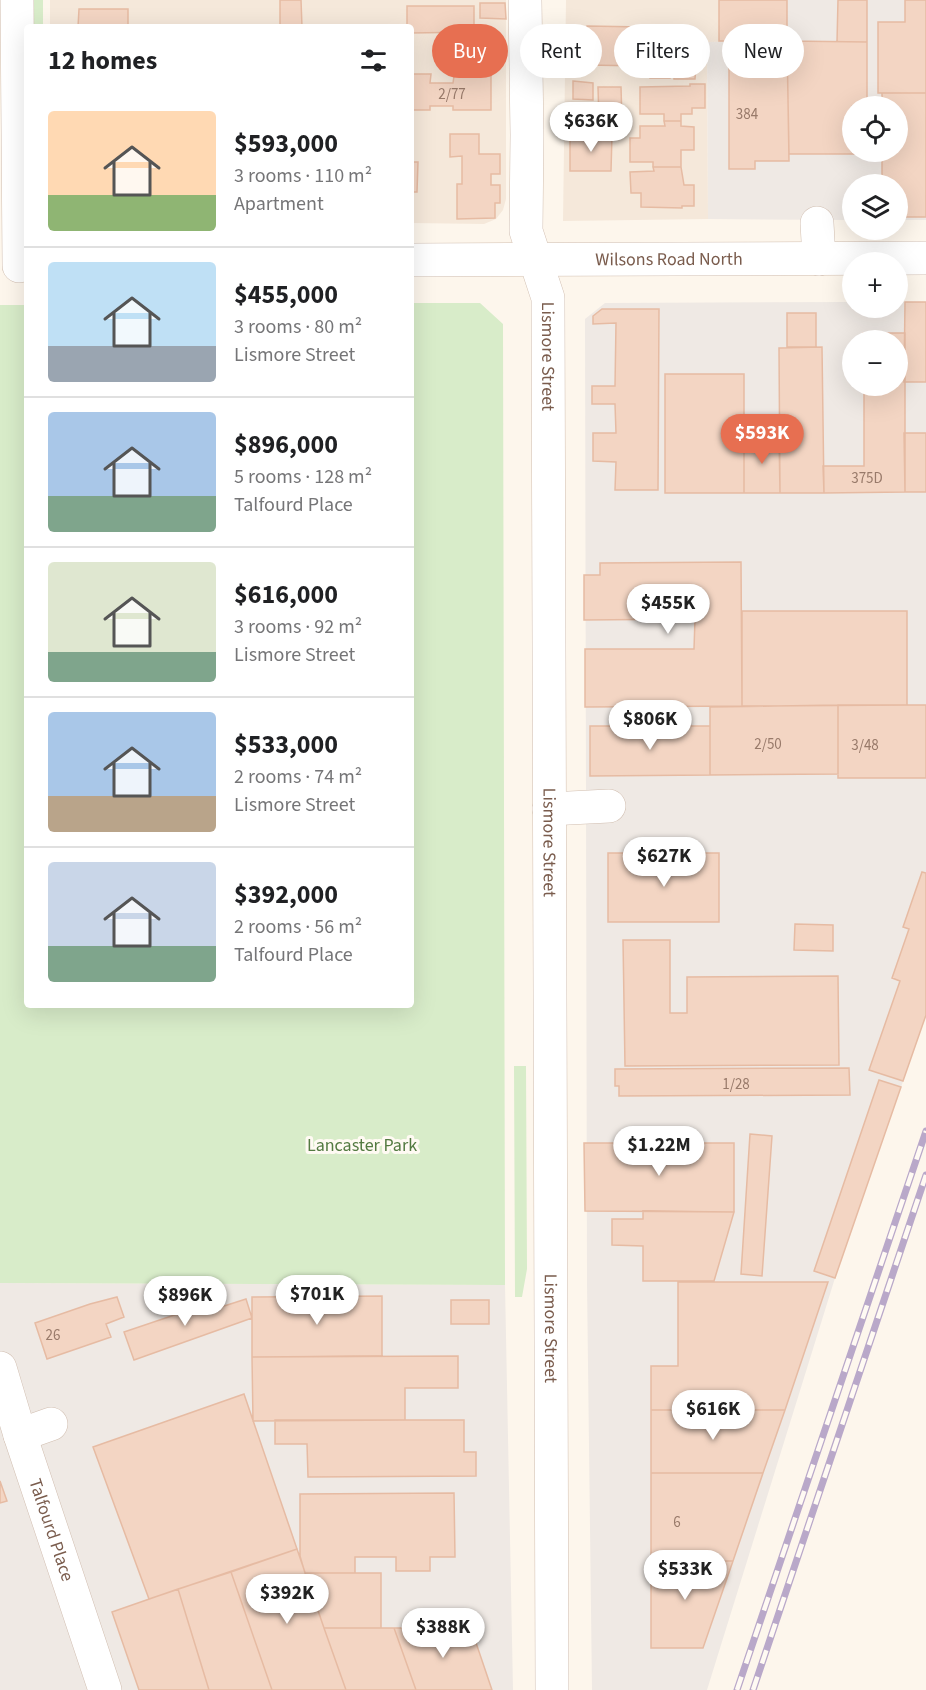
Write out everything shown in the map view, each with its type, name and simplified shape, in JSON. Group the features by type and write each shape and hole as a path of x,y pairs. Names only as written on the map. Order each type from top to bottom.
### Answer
{"street":[{"path":"15,266 17,0"},
{"name":"Lismore Street","path":"525,0 526,231 548,298 552,1690"},
{"path":"817,223 819,259"},
{"name":"Wilsons Road North","path":"414,260 926,258"},
{"path":"549,809 609,806"},
{"name":"Talfourd Place","path":"0,1368 105,1690"},
{"path":"20,1435 51,1424"}],"shaded area":[{"path":"50,0 506,0 506,24 432,24 432,78 506,78 506,199 503,210 496,219 484,224 414,223 414,24 50,24"},
{"path":"566,0 787,0 787,24 722,24 722,42 710,42 710,24 614,24 614,78 707,78 708,219 563,221 565,78 602,78 602,24 566,24"},
{"path":"787,0 926,0 926,220 908,220 908,174 842,174 842,220 708,219 707,78 710,78 710,42 722,42 722,78 804,78 804,24 787,24"},
{"path":"842,302 842,318 908,318 908,302 926,302 926,1015 835,1278 707,1690 592,1690 587,1283 585,319 605,303"},
{"path":"0,1283 505,1285 513,1690 0,1690"}],"green space":[{"path":"34,0 43,0 43,24 34,24"},
{"name":"Lancaster Park","path":"414,303 480,303 503,324 505,1285 0,1283 0,305 24,305 24,1008 414,1008"},
{"path":"514,1066 526,1066 527,1269 522,1297 515,1297"}],"building":[{"path":"280,0 301,0 302,24 280,24"},
{"path":"719,0 787,0 787,24 722,24 722,41 719,41"},
{"path":"838,0 867,0 867,42 837,42"},
{"path":"905,0 926,0 926,93 878,93 878,22 905,22"},
{"path":"480,3 505,3 506,19 480,18"},
{"path":"407,6 474,6 474,24 432,24 432,33 414,33 414,24 407,24"},
{"path":"79,9 128,9 128,24 78,24"},
{"path":"602,26 614,26 614,65 602,65"},
{"path":"804,41 867,42 867,96 842,96 842,154 789,154 788,78 804,78"},
{"path":"414,74 431,74 430,83 453,83 454,78 491,78 491,110 453,110 453,106 430,106 430,110 414,110"},
{"path":"729,78 788,78 789,161 755,161 755,169 729,169"},
{"path":"573,81 593,83 593,100 573,99"},
{"path":"690,84 705,84 705,108 692,108 692,114 681,114 681,121 664,121 664,114 640,114 640,87 690,86"},
{"path":"598,87 621,87 622,121 599,122"},
{"path":"882,93 926,93 926,217 908,217 908,174 882,174 882,162 908,162 908,96 882,96"},
{"path":"664,121 681,121 681,126 694,127 694,150 681,150 681,167 653,167 653,162 630,162 630,138 640,138 640,126 665,126"},
{"path":"450,134 479,134 479,154 500,154 500,174 491,174 491,185 500,185 500,203 495,203 495,218 457,219 457,184 462,184 462,156 450,157"},
{"path":"570,135 612,135 611,171 570,171"},
{"path":"414,162 418,162 417,192 414,192"},
{"path":"653,167 681,167 684,185 694,185 694,206 641,207 641,193 631,193 630,172 654,171"},
{"path":"908,302 926,302 926,382 908,382 908,330 905,330 905,318 908,318"},
{"path":"602,309 659,309 658,490 615,490 616,462 593,461 593,433 616,433 615,404 592,404 592,386 615,386 616,323 593,324 593,316"},
{"path":"787,313 816,313 816,347 787,347"},
{"path":"822,347 824,493 780,493 779,348"},
{"path":"665,374 744,374 744,493 665,493"},
{"path":"864,396 905,396 905,492 824,493 823,466 864,466"},
{"path":"904,433 926,433 926,492 905,492"},
{"path":"744,436 779,436 780,493 744,493"},
{"path":"741,562 742,706 585,707 585,649 694,649 695,619 584,620 584,575 600,575 600,563"},
{"path":"742,611 907,611 907,705 742,706"},
{"path":"838,705 838,774 710,775 710,707"},
{"path":"838,705 926,705 926,778 838,778"},
{"path":"590,726 710,726 710,775 590,776"},
{"path":"608,853 719,853 719,922 608,922"},
{"path":"922,872 926,873 926,1015 903,1081 869,1070 900,981 892,978 909,929 903,927"},
{"path":"795,924 833,925 833,951 794,950"},
{"path":"623,940 670,940 670,1013 687,1013 687,977 838,976 839,1065 625,1066"},
{"path":"849,1068 850,1095 619,1096 619,1086 615,1086 615,1069"},
{"path":"879,1080 901,1087 835,1278 814,1271"},
{"path":"750,1134 772,1136 762,1276 741,1274"},
{"path":"584,1143 734,1143 734,1212 585,1211"},
{"path":"643,1211 734,1212 714,1281 643,1281 643,1246 612,1245 612,1219 643,1219"},
{"path":"678,1282 828,1282 785,1410 651,1410 651,1366 678,1366"},
{"path":"382,1296 382,1356 252,1357 252,1297"},
{"path":"117,1297 124,1317 106,1324 111,1337 47,1359 35,1323"},
{"path":"246,1299 252,1318 134,1360 124,1332 219,1300 221,1307"},
{"path":"451,1300 489,1300 489,1324 451,1324"},
{"path":"458,1356 458,1388 405,1388 405,1420 253,1421 252,1357"},
{"path":"244,1394 297,1549 149,1599 93,1447"},
{"path":"651,1410 785,1410 763,1473 651,1473"},
{"path":"275,1420 464,1420 464,1452 476,1452 476,1476 308,1477 307,1444 275,1444"},
{"path":"651,1473 763,1473 733,1561 651,1561"},
{"path":"0,1481 7,1501 0,1503"},
{"path":"454,1493 455,1557 430,1557 430,1571 396,1571 396,1557 355,1557 355,1573 305,1573 300,1556 300,1494"},
{"path":"297,1549 346,1690 272,1690 231,1572"},
{"path":"651,1561 733,1561 703,1648 651,1648"},
{"path":"231,1572 272,1690 209,1690 178,1589"},
{"path":"305,1573 381,1573 381,1628 324,1628"},
{"path":"178,1589 209,1690 139,1690 112,1612"},
{"path":"324,1628 394,1628 416,1690 346,1690"},
{"path":"394,1628 471,1628 492,1690 416,1690"}],"railway":[{"path":"737,1690 926,1131"},
{"path":"753,1690 926,1175"}]}
